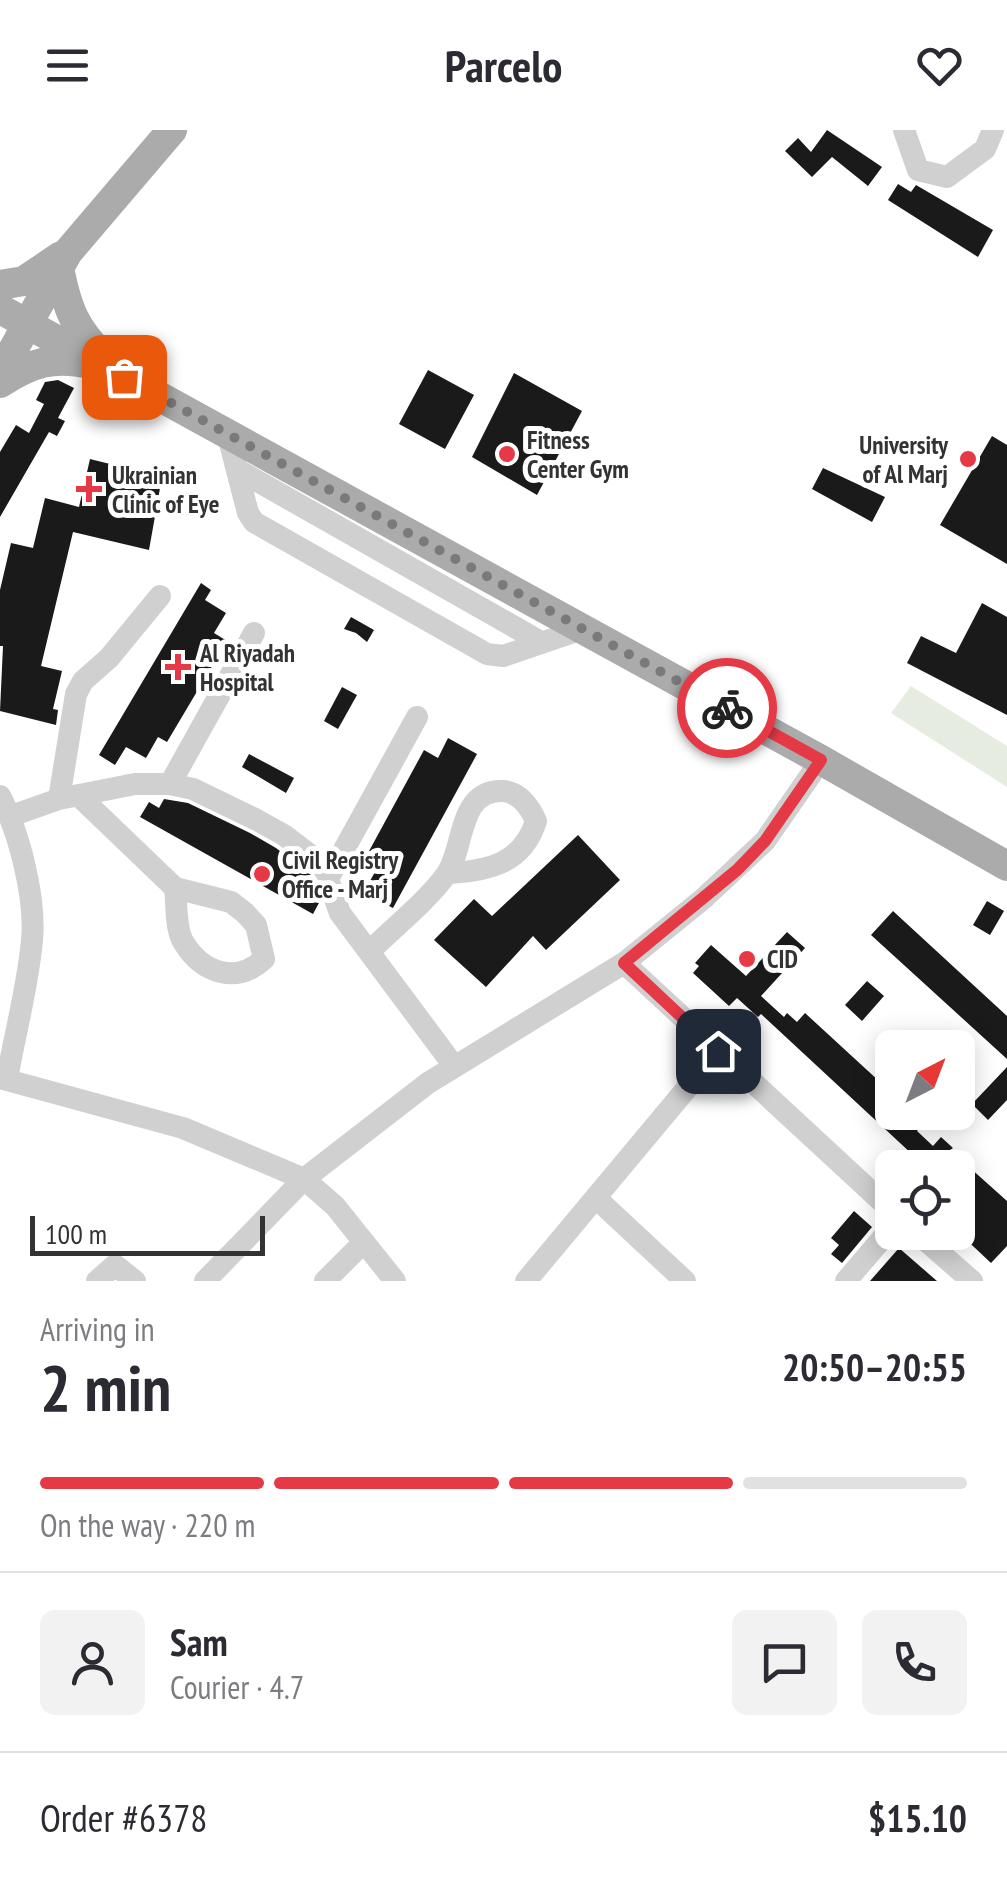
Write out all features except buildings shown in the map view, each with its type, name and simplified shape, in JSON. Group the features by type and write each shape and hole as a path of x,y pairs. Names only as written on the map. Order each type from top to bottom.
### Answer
{"main road":[{"path":"0,372 63,260 172,130"},
{"path":"0,285 24,282 63,260"},
{"path":"63,260 72,317 115,372"},
{"path":"0,309 1007,866"},
{"path":"0,383 32,365 59,359 115,372"}],"street":[{"path":"904,130 918,170 947,177 985,148 993,130"},
{"path":"228,432 248,513 254,522 487,654 504,656 582,628"},
{"path":"238,470 540,642"},
{"path":"68,797 76,694 83,681 109,658 160,596"},
{"path":"170,784 254,633"},
{"path":"328,877 417,716"},
{"path":"205,1281 304,1180 454,1066 624,963 737,870 765,841 821,760"},
{"path":"395,1281 336,1206 304,1180 183,1128 4,1078 32,938 30,900 5,806 135,784 170,784 194,790 284,835 315,856 328,877 336,905 454,1066"},
{"path":"68,797 176,888"},
{"path":"368,952 448,872"},
{"path":"624,963 875,1195"},
{"path":"526,1281 718,1051"},
{"path":"598,1199 685,1281"},
{"path":"325,1281 364,1242"},
{"path":"846,1281 875,1247"},
{"path":"937,1250 972,1281"},
{"path":"97,1281 113,1265 135,1281"}],"shaded area":[{"path":"911,686 1007,746 1007,787 891,713"}],"way so far":[{"path":"124,377 727,708"}],"place":[{"name":"Fitness Center Gym","path":"507,454"},
{"name":"University of Al Marj","path":"968,459"},
{"name":"Ukrainian Clinic of Eye","path":"89,489"},
{"name":"Al Riyadah Hospital","path":"178,667"},
{"name":"Civil Registry Office - Marj","path":"262,874"},
{"name":"CID","path":"747,959"}],"route":[{"path":"718,1051 624,963 737,870 765,841 821,760 727,708"}]}
